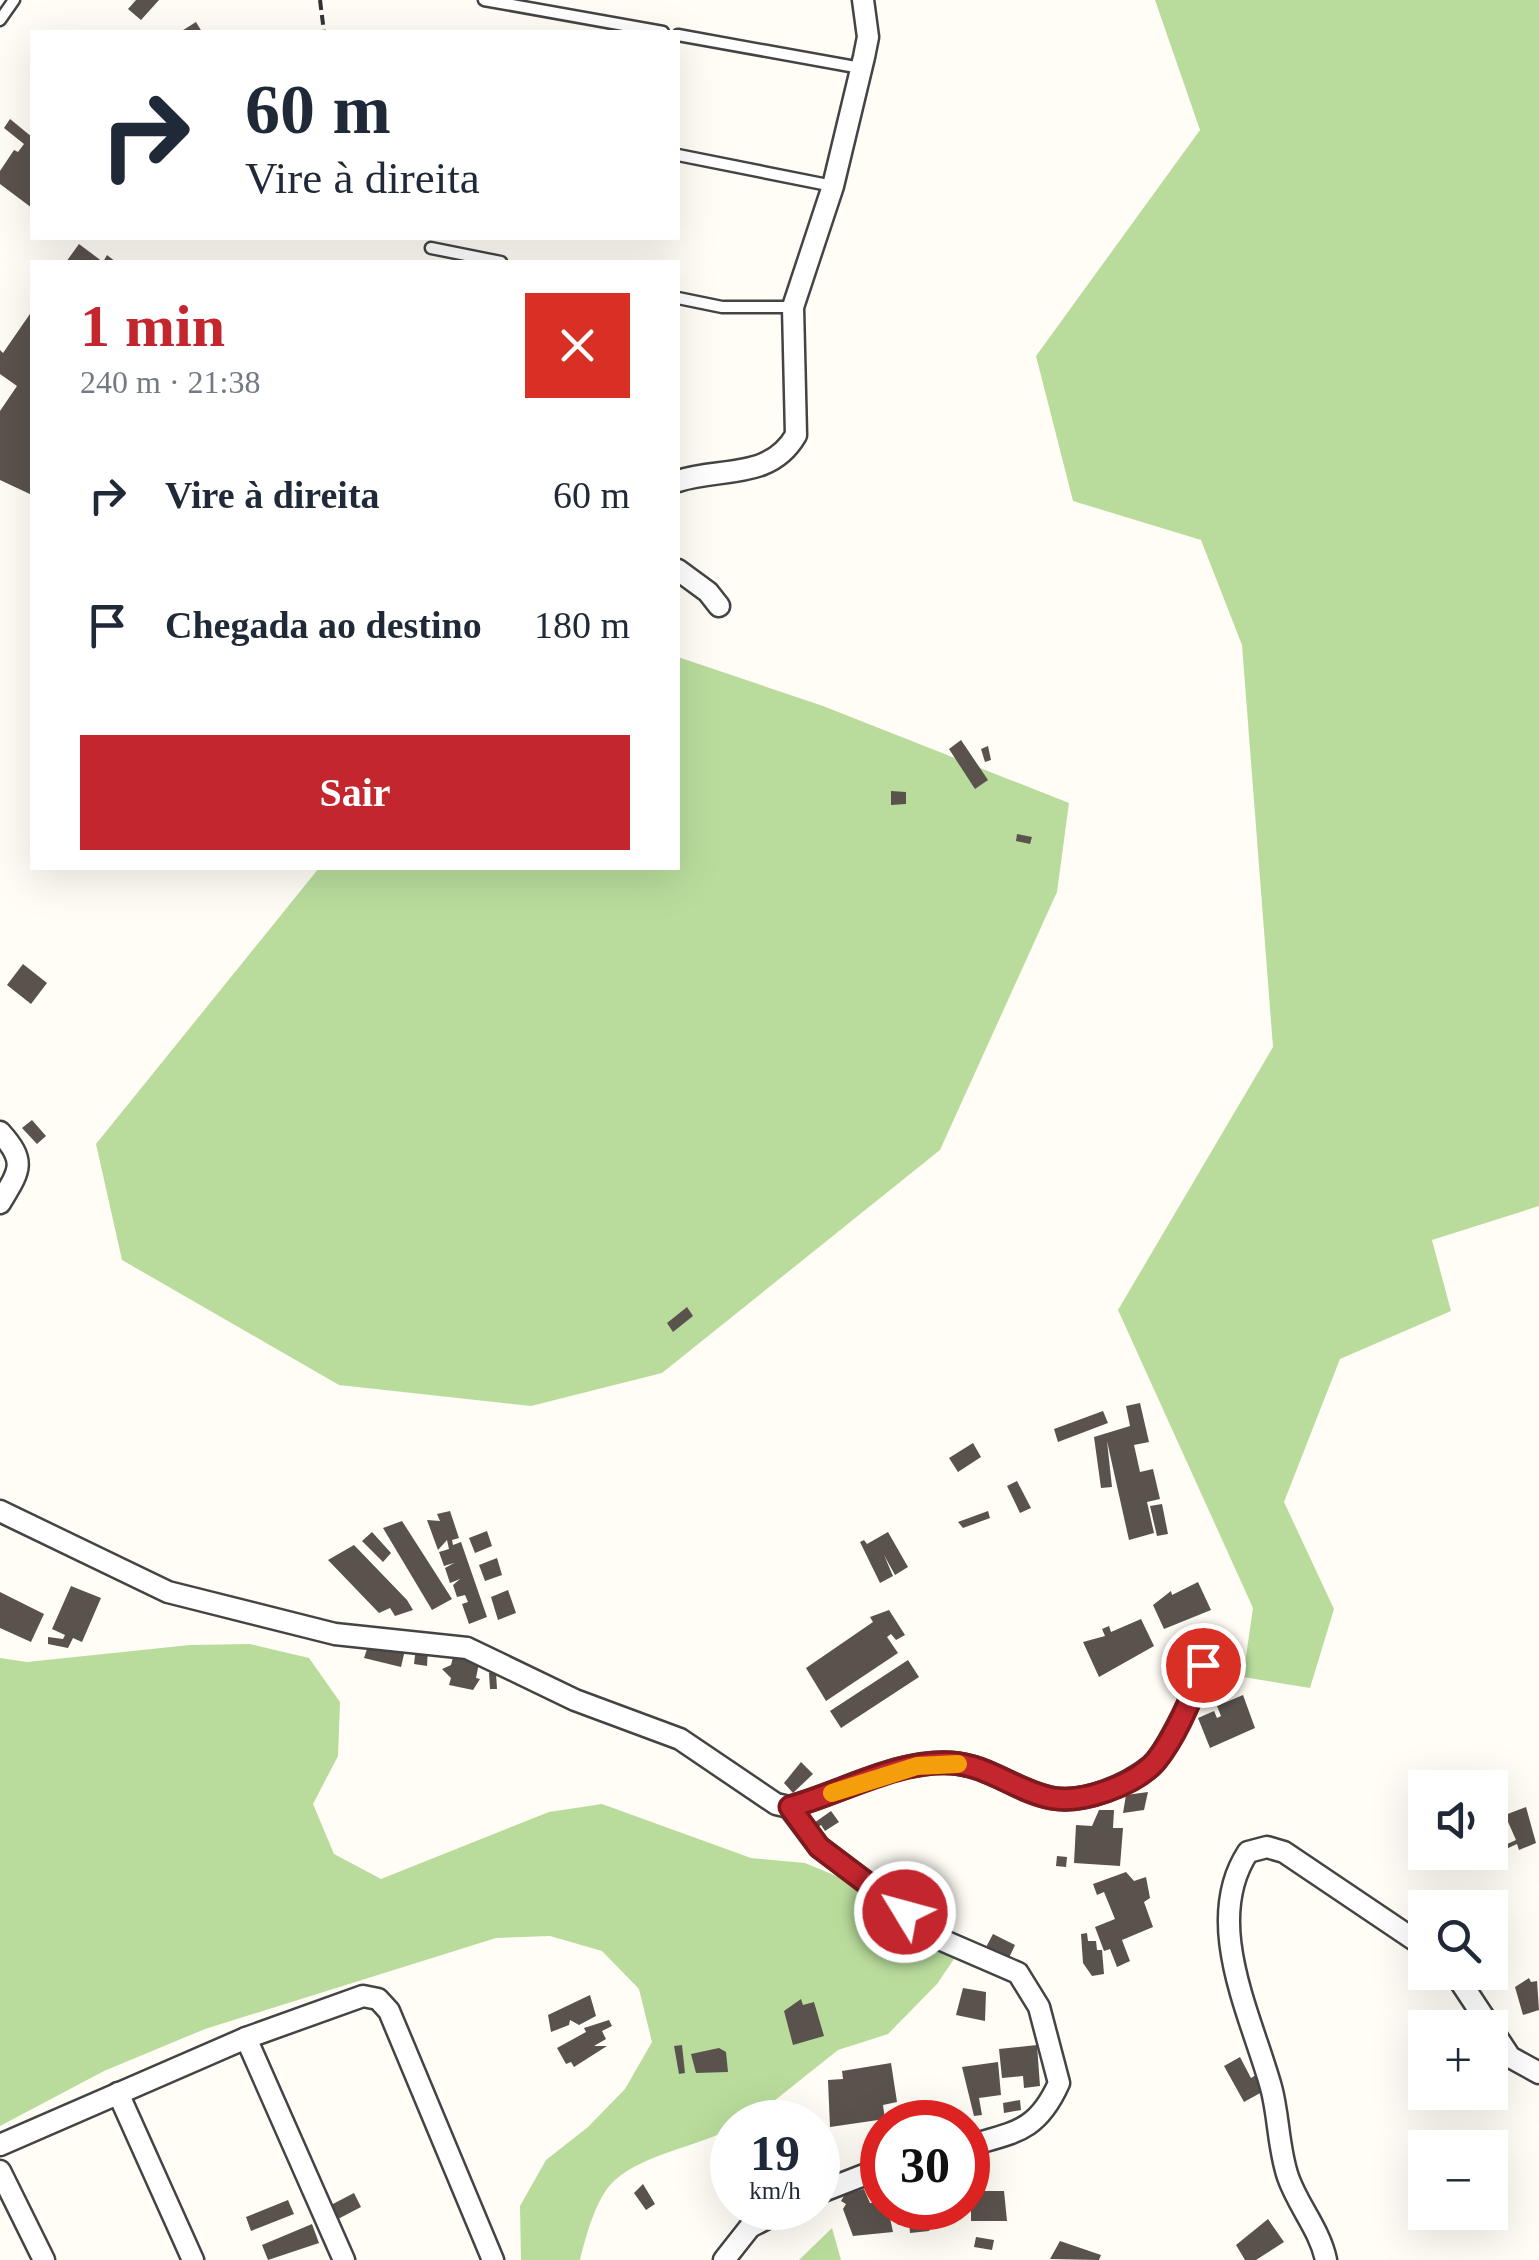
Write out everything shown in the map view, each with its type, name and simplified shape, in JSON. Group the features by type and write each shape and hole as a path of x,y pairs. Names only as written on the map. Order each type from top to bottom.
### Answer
{"street":[{"path":"680,481 768,466 785,454 796,435 793,307 832,186 861,68 868,37 863,0"},
{"path":"680,571 708,592 719,606"},
{"path":"0,1132 18,1151 20,1164 0,1203"},
{"path":"0,1511 168,1592 335,1634 466,1648 575,1700 680,1739 776,1804 790,1807 917,1766 952,1762 998,1774 1053,1798 1082,1799 1134,1777 1158,1758 1198,1680 1203,1665 1201,1642"},
{"path":"790,1807 819,1847 944,1941 1018,1974 1032,1992 1059,2083 1045,2113 1012,2135 990,2140"},
{"path":"1326,2260 1286,2172 1272,2090 1237,1982 1229,1907 1238,1867 1248,1852 1267,1847 1284,1852 1408,1936"},
{"path":"1466,1990 1510,2058 1539,2072"},
{"path":"0,2145 246,2038 363,1996 378,1999 388,2011 493,2260"},
{"path":"246,2038 344,2260"},
{"path":"118,2093 188,2259"},
{"path":"0,2170 44,2260"},
{"path":"724,2260 748,2230"}],"lane":[{"path":"0,20 14,0"},
{"path":"484,0 652,30"},
{"path":"680,35 861,68"},
{"path":"680,155 832,186"},
{"path":"432,248 492,260"},
{"path":"680,298 722,307 793,307"}],"path":[{"path":"320,0 324,30"}],"green space":[{"path":"1155,0 1539,0 1539,1206 1432,1240 1451,1311 1340,1359 1284,1502 1334,1609 1310,1688 1243,1677 1253,1608 1118,1310 1273,1047 1242,645 1201,540 1073,501 1036,356 1200,130"},
{"path":"680,658 823,706 1069,803 1057,892 940,1150 662,1373 531,1406 339,1385 122,1260 96,1144 317,870 680,870"},
{"path":"250,1644 309,1658 340,1702 338,1756 313,1804 334,1854 381,1879 549,1812 602,1804 751,1858 805,1863 839,1877 958,1953 937,1984 888,2034 838,2050 775,2100 710,2100 710,2138 641,2163 608,2187 597,2206 580,2260 521,2260 520,2206 546,2160 588,2127 625,2089 652,2042 639,1989 602,1951 550,1936 496,1938 205,2029 104,2071 0,2126 0,1658 27,1662 190,1645"},
{"path":"830,2230 833,2230 841,2260 799,2260"}],"building":[{"path":"136,0 159,0 141,20 128,9"},
{"path":"196,22 201,30 183,30"},
{"path":"10,119 30,135 30,206 0,184 0,171 14,150 18,152 24,144 4,128"},
{"path":"79,244 100,260 67,260"},
{"path":"30,314 30,494 0,480 0,411 17,386 0,374 0,350 3,353"},
{"path":"961,740 988,780 975,789 949,749"},
{"path":"988,746 991,760 985,762 981,749"},
{"path":"891,791 906,792 906,804 891,805"},
{"path":"1017,834 1032,837 1030,844 1016,841"},
{"path":"23,964 47,983 31,1004 7,985"},
{"path":"32,1120 46,1136 37,1144 22,1128"},
{"path":"687,1307 693,1316 673,1332 667,1323"},
{"path":"1140,1403 1149,1442 1134,1445 1140,1472 1153,1469 1160,1499 1147,1502 1154,1533 1129,1540 1107,1441 1112,1487 1101,1488 1094,1437 1130,1426 1126,1406"},
{"path":"1103,1411 1108,1423 1058,1442 1054,1429"},
{"path":"973,1443 981,1457 958,1472 949,1458"},
{"path":"1017,1481 1031,1508 1020,1513 1007,1486"},
{"path":"1162,1504 1168,1534 1157,1536 1150,1506"},
{"path":"450,1511 459,1538 452,1540 453,1545 461,1542 487,1617 469,1624 462,1604 468,1602 465,1595 457,1597 453,1585 460,1579 450,1583 445,1568 454,1563 444,1566 439,1552 449,1549 447,1540 438,1550 427,1520 440,1521 437,1514"},
{"path":"988,1511 990,1518 963,1528 958,1522"},
{"path":"402,1521 452,1599 432,1610 383,1528"},
{"path":"487,1531 492,1546 475,1553 469,1538"},
{"path":"372,1532 391,1553 383,1562 362,1541"},
{"path":"888,1532 908,1567 895,1575 884,1555 893,1576 880,1583 860,1542 864,1540 867,1544"},
{"path":"354,1545 413,1610 395,1616 390,1608 379,1613 328,1560"},
{"path":"497,1558 502,1575 485,1581 479,1565"},
{"path":"1198,1582 1211,1610 1164,1629 1153,1605 1171,1591 1172,1595"},
{"path":"71,1586 101,1598 82,1642 73,1638 68,1648 48,1644 48,1637 63,1639 65,1635 52,1629"},
{"path":"508,1590 516,1613 498,1620 491,1597"},
{"path":"0,1592 44,1614 31,1642 0,1628"},
{"path":"889,1610 905,1635 896,1640 891,1634 887,1637 898,1653 826,1701 806,1668 873,1622 870,1617"},
{"path":"1141,1619 1154,1646 1099,1677 1083,1642 1105,1636 1102,1629 1109,1626 1111,1632"},
{"path":"368,1646 405,1650 401,1667 364,1658"},
{"path":"416,1647 428,1648 427,1666 414,1664"},
{"path":"453,1657 479,1663 476,1678 480,1679 473,1690 449,1685 451,1678 442,1669 451,1665"},
{"path":"908,1660 919,1677 841,1728 830,1711"},
{"path":"489,1673 496,1673 497,1689 490,1689"},
{"path":"1243,1695 1255,1728 1210,1748 1198,1718 1214,1711 1217,1718 1221,1716 1217,1706"},
{"path":"801,1762 813,1774 793,1793 784,1783"},
{"path":"1148,1792 1144,1810 1123,1813 1126,1795"},
{"path":"1526,1807 1536,1843 1519,1850 1517,1844 1508,1848 1508,1844 1516,1840 1508,1814"},
{"path":"1099,1810 1114,1810 1113,1828 1123,1828 1120,1866 1074,1863 1076,1825 1092,1826"},
{"path":"831,1811 839,1822 825,1831 814,1823"},
{"path":"1057,1856 1067,1857 1066,1867 1056,1866"},
{"path":"1126,1872 1134,1881 1146,1877 1150,1898 1144,1902 1153,1927 1122,1940 1130,1961 1117,1967 1110,1949 1104,1951 1095,1927 1115,1919 1104,1892 1097,1895 1093,1884"},
{"path":"1087,1933 1088,1941 1096,1941 1097,1950 1102,1950 1104,1974 1092,1976 1083,1963 1081,1934"},
{"path":"993,1934 1015,1945 1008,1960 985,1949"},
{"path":"1529,1978 1531,1982 1537,1981 1539,2010 1523,2015 1515,1987"},
{"path":"963,1988 986,1992 985,2021 956,2015"},
{"path":"590,1995 596,2016 579,2025 570,2020 569,2025 551,2032 548,2015"},
{"path":"801,1999 803,2005 814,2002 824,2036 793,2045 784,2011"},
{"path":"609,2020 612,2026 602,2031 606,2039 594,2046 607,2046 574,2067 571,2062 566,2064 557,2048 586,2032 584,2028"},
{"path":"682,2045 685,2073 679,2074 674,2046"},
{"path":"1037,2045 1040,2086 1024,2088 1023,2076 1002,2078 999,2049"},
{"path":"719,2048 726,2052 728,2072 696,2073 691,2054"},
{"path":"1240,2057 1251,2078 1256,2075 1262,2092 1244,2102 1224,2066"},
{"path":"998,2062 1001,2095 970,2100 962,2067"},
{"path":"891,2063 897,2100 860,2100 860,2123 840,2126 840,2100 829,2100 828,2080 843,2079 842,2071"},
{"path":"1020,2100 1021,2110 1004,2113 1003,2103"},
{"path":"643,2184 655,2204 646,2210 634,2193"},
{"path":"860,2190 860,2230 893,2232 853,2236 843,2209 846,2204 841,2201 845,2194"},
{"path":"990,2191 1004,2191 1007,2221 990,2221"},
{"path":"354,2193 361,2207 338,2219 331,2205"},
{"path":"288,2200 294,2214 251,2231 246,2217"},
{"path":"1268,2219 1284,2242 1256,2260 1245,2260 1236,2245"},
{"path":"312,2224 319,2243 268,2260 262,2245"},
{"path":"976,2237 994,2240 992,2250 974,2247"},
{"path":"1060,2241 1101,2255 1099,2260 1050,2259"}],"slow traffic":[{"path":"832,1793 917,1766 958,1764"}],"route":[{"path":"905,1912 819,1847 790,1807 917,1766 952,1762 998,1774 1035,1793 1082,1799 1134,1777 1158,1758 1203,1665"}]}
